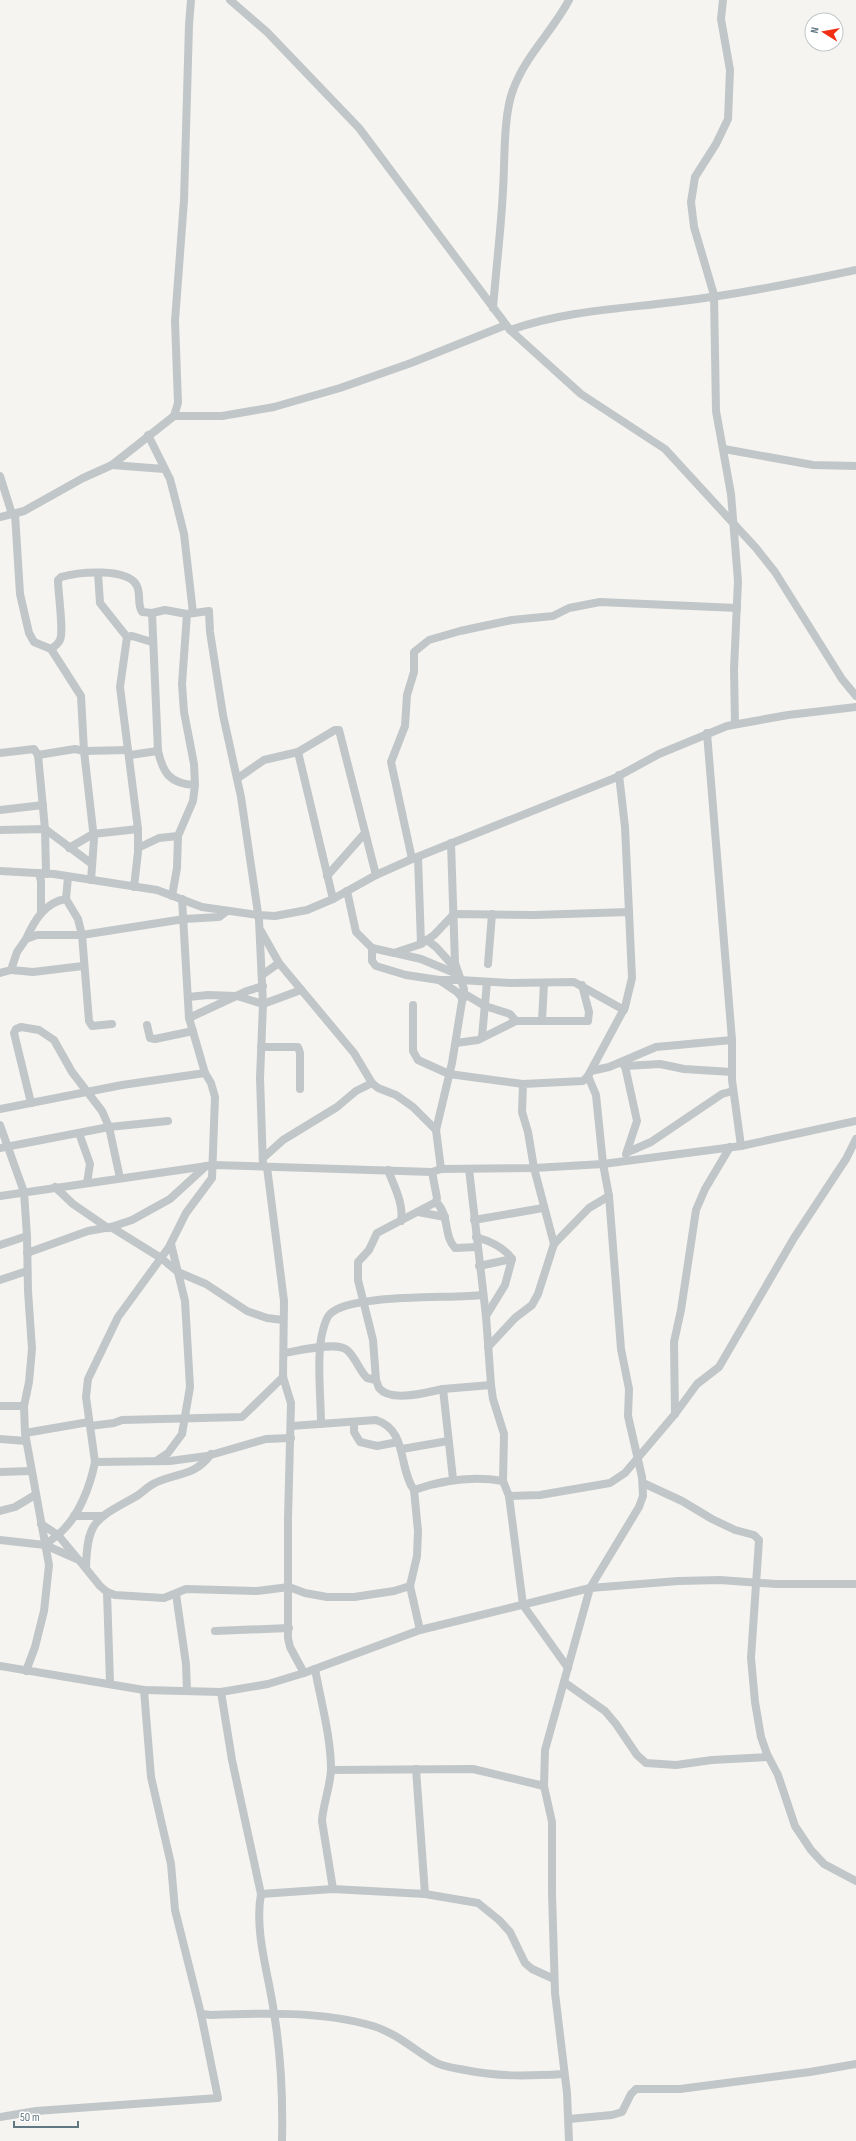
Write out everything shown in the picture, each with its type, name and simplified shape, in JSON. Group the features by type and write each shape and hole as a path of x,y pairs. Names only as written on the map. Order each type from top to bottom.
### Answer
{"street":[{"path":"174,416 178,403 175,321 184,200 191,0"},
{"path":"230,0 266,32 359,128 508,328 581,394 665,449 734,524 775,572 842,679 856,696"},
{"path":"493,308 502,222 506,133 512,92 531,54 553,25 569,0"},
{"path":"722,0 721,19 730,70 728,119 716,144 695,177 691,202 694,227 714,295 716,411 724,449 734,524 738,581 734,669 735,724"},
{"path":"0,517 24,511 83,478 112,465 148,435 174,416 222,416 274,406 354,383 508,328 575,313 674,302 796,283 856,270"},
{"path":"148,435 170,479 184,534 190,613 182,684 184,712 194,764 195,785 193,801 178,836 177,868 172,896"},
{"path":"724,449 813,465 856,466"},
{"path":"112,465 164,469"},
{"path":"0,476 13,514 22,607 29,633 34,642 51,649 81,696 84,751 93,834 91,880"},
{"path":"98,573 100,603 127,637 120,687 124,730 129,753 138,829 138,848 134,886"},
{"path":"51,649 57,645 61,638 58,580 66,575 119,573 128,577 136,584 139,593 139,607 142,612 152,613 165,610 190,613 209,611 210,632 223,716 238,778 260,928 263,986 261,1047 264,1163 282,1279 284,1353 283,1377 291,1403 292,1426 288,1519 290,1647 304,1673"},
{"path":"424,942 415,858 391,762 405,726 407,695 414,672 414,652 429,640 460,631 512,620 553,616 569,608 600,602 737,608"},
{"path":"152,613 152,642 158,751 162,769 172,779 183,785 195,785"},
{"path":"127,637 132,636 152,642"},
{"path":"0,871 68,877 157,890 202,907 258,916 275,916 307,910 333,899 376,875 619,775 659,754 707,733 735,724 788,715 856,708"},
{"path":"238,778 264,760 298,752 335,730 339,730 376,875"},
{"path":"707,733 732,1040 733,1091 741,1146"},
{"path":"0,752 34,749 38,755 45,829 43,874 41,881 41,913"},
{"path":"38,755 75,750 129,753 158,751"},
{"path":"298,752 333,899"},
{"path":"412,1005 415,1057 449,1074 523,1084 583,1081 590,1073 624,1010 632,978 625,827 619,775"},
{"path":"0,810 43,805"},
{"path":"0,830 45,829 92,864"},
{"path":"69,848 93,834 138,829"},
{"path":"327,876 365,833"},
{"path":"138,848 159,838 178,836"},
{"path":"451,843 458,974"},
{"path":"68,877 66,899 78,919 82,935 90,1021 92,1026 112,1024"},
{"path":"347,891 356,932 372,948 421,959 458,974 487,982 574,982 582,985 624,1010"},
{"path":"11,970 17,952 26,939 36,918 50,905 66,899"},
{"path":"45,1545 58,1535 74,1516 92,1478 95,1462 86,1397 88,1379 118,1317 171,1244 186,1213 212,1178 210,1166 215,1098 211,1083 204,1073 190,1018 182,899"},
{"path":"26,939 37,935 82,935 184,919 219,917 227,911"},
{"path":"394,953 424,942 454,914 534,915 629,912"},
{"path":"488,964 492,914"},
{"path":"260,928 279,963 354,1053 372,1083 378,1088 396,1095 413,1107 436,1130"},
{"path":"424,942 436,947 458,974 464,985 456,1043 436,1130 441,1169"},
{"path":"372,948 372,961 376,966 406,975 439,980 463,996 485,1006 510,1014 516,1021"},
{"path":"262,975 279,963"},
{"path":"0,973 11,970 33,972 84,966"},
{"path":"439,980 458,974"},
{"path":"482,1037 487,982"},
{"path":"542,1021 544,983"},
{"path":"456,1043 482,1037 516,1021 588,1021 589,1012 582,985"},
{"path":"190,1018 237,996 263,986"},
{"path":"188,997 237,996 263,1004 301,990"},
{"path":"147,1025 150,1038 155,1039 193,1030"},
{"path":"31,1103 14,1033 16,1029 21,1028 39,1030 54,1040 72,1072 102,1111 109,1127 120,1178"},
{"path":"590,1073 623,1064 663,1045 732,1040"},
{"path":"261,1047 298,1047 300,1053 300,1088"},
{"path":"623,1064 660,1064 684,1069 732,1072"},
{"path":"623,1064 637,1121 624,1161"},
{"path":"0,1109 122,1084 204,1073"},
{"path":"569,2141 570,2119 554,1979 552,1822 544,1786 545,1750 590,1588 640,1507 643,1496 643,1483 628,1416 629,1389 621,1349 609,1196 603,1164 596,1095 590,1073"},
{"path":"264,1163 283,1140 338,1107 356,1091 372,1083"},
{"path":"523,1084 522,1112 528,1132 543,1208 554,1244"},
{"path":"628,1152 651,1142 722,1094 733,1091"},
{"path":"3,1147 109,1127 168,1121"},
{"path":"0,1196 210,1166 264,1163 432,1172 441,1169 534,1168 603,1164 741,1146 856,1121"},
{"path":"0,1125 3,1147 24,1192 32,1349 29,1382 24,1406 26,1437 35,1495 49,1565 44,1611 35,1648 26,1671"},
{"path":"79,1133 90,1164 88,1183"},
{"path":"509,1496 540,1494 610,1483 625,1473 675,1414 697,1384 719,1367 759,1296 846,1160 856,1139"},
{"path":"675,1414 674,1342 682,1310 696,1210 705,1189 730,1147"},
{"path":"27,1253 88,1231 110,1228 132,1220 170,1198 210,1166"},
{"path":"469,1169 486,1316 491,1385 493,1399 504,1434 503,1481 509,1496 523,1604 568,1668"},
{"path":"388,1170 400,1203 402,1214 401,1221"},
{"path":"432,1172 437,1198 436,1202 445,1217 450,1243 455,1248 477,1247"},
{"path":"55,1187 73,1204 161,1258 178,1272 206,1284 247,1311 267,1318 283,1320"},
{"path":"488,1347 515,1318 532,1305 538,1294 554,1244 589,1208 609,1196"},
{"path":"436,1202 377,1233 368,1250 358,1262 358,1280 373,1340 376,1380 379,1388 389,1395 402,1396 444,1389 491,1385"},
{"path":"474,1220 543,1208"},
{"path":"418,1212 445,1217"},
{"path":"0,1245 27,1236"},
{"path":"476,1237 497,1245 508,1253 512,1259 505,1285 486,1316"},
{"path":"156,1461 168,1453 182,1434 190,1387 190,1364 185,1301 171,1244"},
{"path":"480,1266 512,1259"},
{"path":"0,1280 27,1271"},
{"path":"322,1424 320,1347 322,1330 330,1314 339,1308 364,1302 403,1297 483,1295"},
{"path":"284,1353 320,1347 340,1347 346,1349 367,1378 376,1380"},
{"path":"0,1439 26,1437 90,1424 108,1424 122,1420 186,1417 207,1419 242,1417 283,1377"},
{"path":"444,1389 453,1479"},
{"path":"0,1406 24,1406"},
{"path":"292,1426 354,1423 376,1420 384,1422 400,1445 408,1480 414,1490 418,1531 417,1556 410,1586 420,1630"},
{"path":"354,1423 354,1432 360,1442 377,1446 448,1441"},
{"path":"95,1462 156,1461 211,1454 266,1438 291,1438"},
{"path":"86,1568 88,1536 106,1512 137,1496 155,1483 187,1474 203,1465 211,1454"},
{"path":"0,1472 31,1471"},
{"path":"414,1490 453,1479 492,1479 503,1481"},
{"path":"643,1483 682,1501 712,1519 735,1530 754,1535 759,1540 760,1546 751,1658 755,1702 760,1730 768,1757 778,1776 795,1826 811,1850 824,1864 856,1881"},
{"path":"0,1511 14,1507 35,1495"},
{"path":"74,1516 102,1516"},
{"path":"41,1524 58,1535 107,1592 115,1595 164,1598 186,1589 258,1591 289,1588 304,1593 327,1597 347,1597 394,1591 410,1586"},
{"path":"0,1540 45,1545 78,1560"},
{"path":"0,1666 110,1683 144,1690 221,1692 268,1684 304,1673 420,1630 590,1588 678,1581 720,1580 856,1584"},
{"path":"107,1592 110,1683"},
{"path":"176,1594 186,1664 187,1691"},
{"path":"214,1632 289,1628"},
{"path":"315,1669 328,1739 331,1770 328,1799 322,1812 322,1822 333,1889"},
{"path":"564,1682 605,1712 616,1724 637,1755 646,1762 676,1765 719,1760 768,1757"},
{"path":"0,2117 36,2111 218,2098 201,2014 175,1910 171,1864 152,1777 144,1690"},
{"path":"221,1692 232,1760 261,1894 258,1908 274,2013 283,2097 282,2141"},
{"path":"416,1769 425,1894"},
{"path":"331,1770 473,1770 544,1786"},
{"path":"261,1894 333,1889 425,1894 478,1903 499,1920 510,1932 525,1963 532,1969 554,1979"},
{"path":"201,2014 274,2013 349,2021 373,2026 414,2047 433,2062 450,2068 495,2076 564,2074"},
{"path":"570,2119 612,2115 622,2112 631,2094 636,2089 680,2089 810,2072 856,2064"}]}
